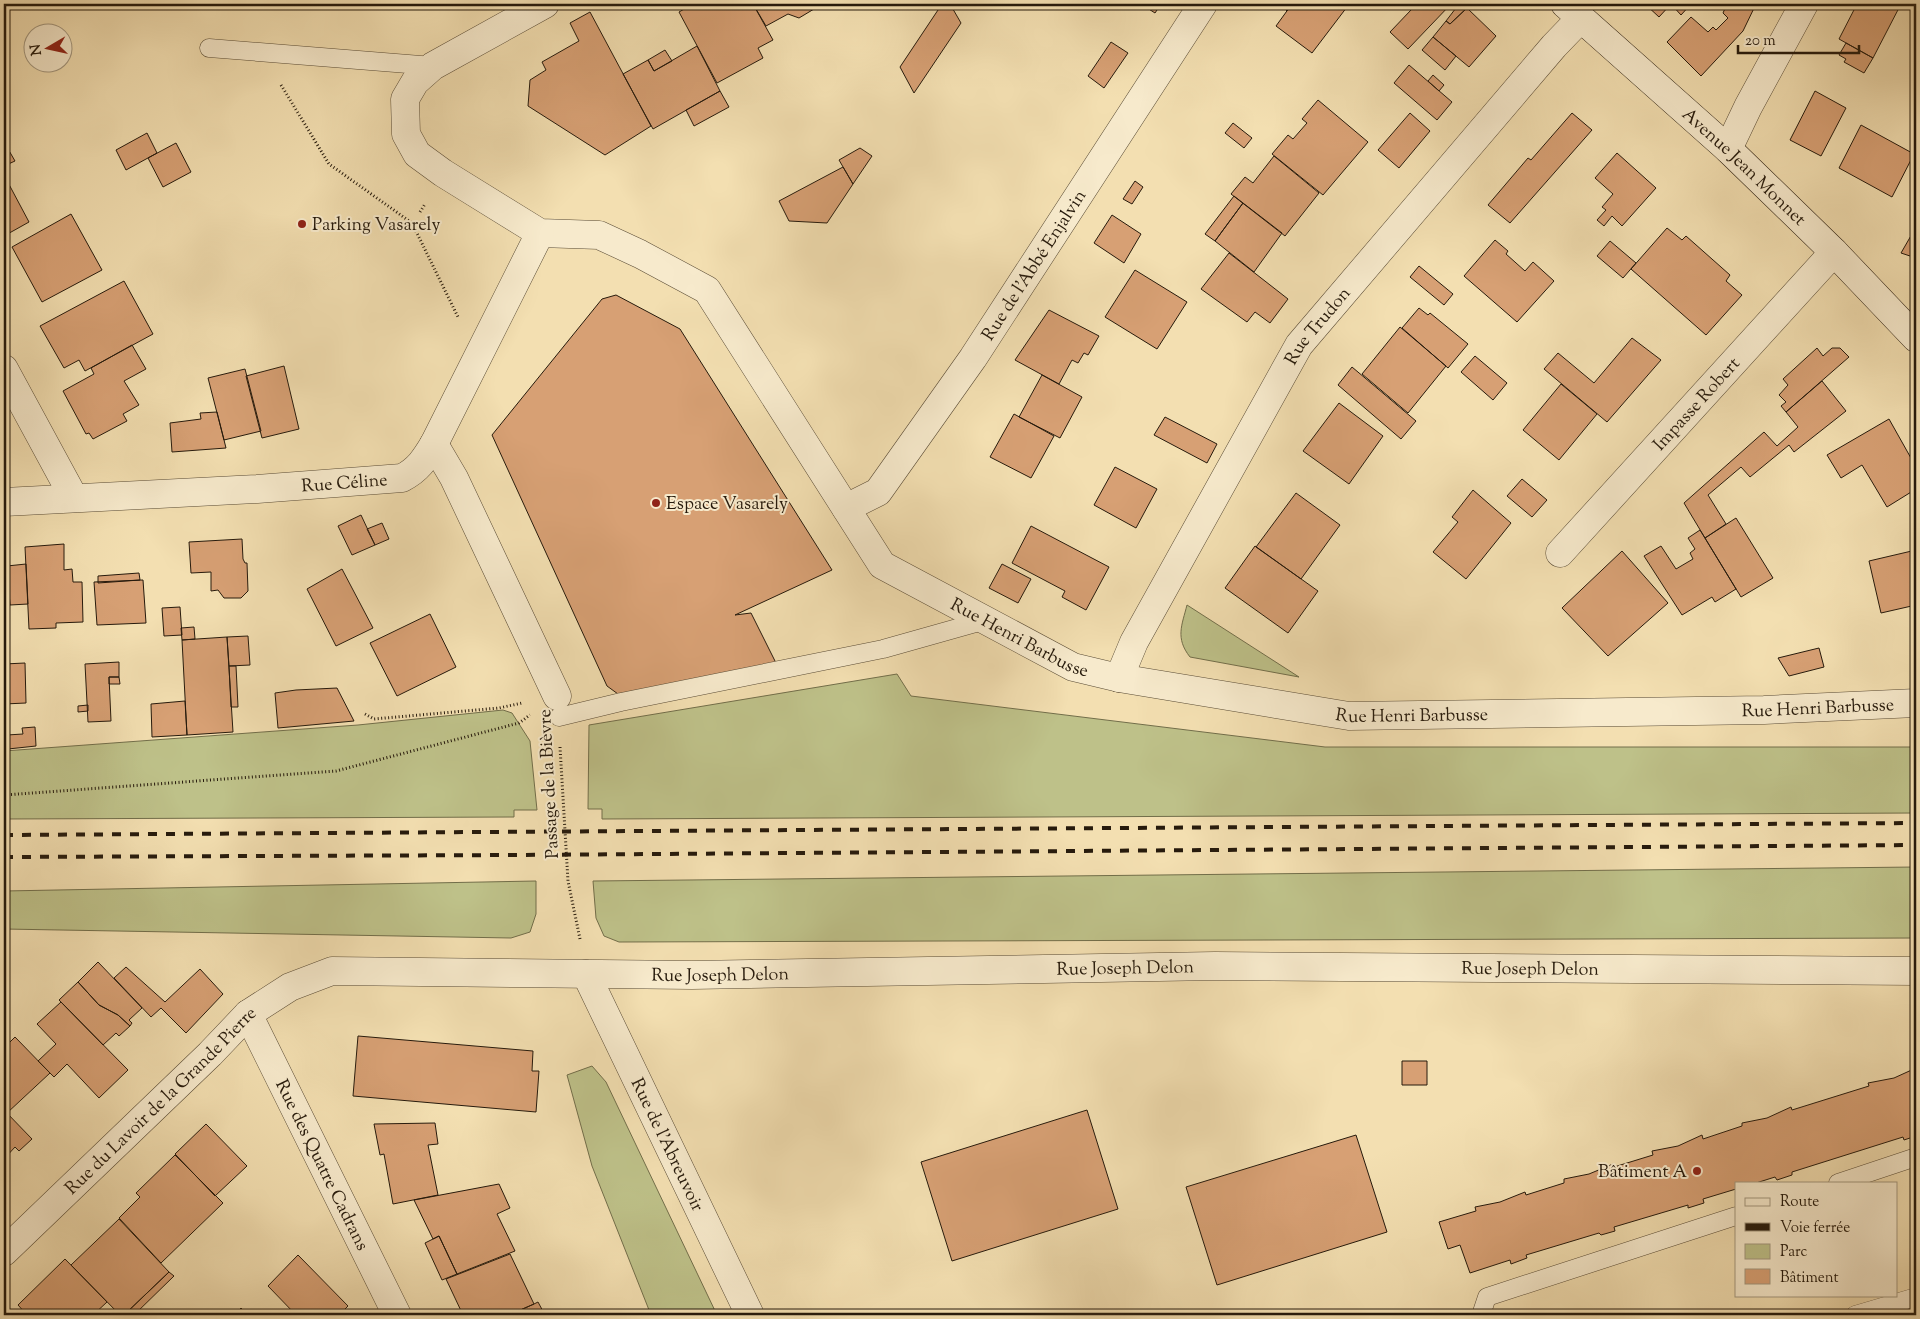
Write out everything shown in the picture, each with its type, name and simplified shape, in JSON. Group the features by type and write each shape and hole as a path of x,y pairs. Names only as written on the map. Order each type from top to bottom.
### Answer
{"street":[{"name":"Rue Henri Barbusse","path":"544,4 432,66 415,82 405,99 406,134 417,154 443,173 540,233 599,235 640,254 707,290 882,565 1073,667 1120,678 1349,716 1764,710 1916,703"},
{"name":"Rue de l'Abbé Enjalvin","path":"846,508 878,492 973,358 1203,4"},
{"path":"1728,149 1748,107 1804,4"},
{"name":"Avenue Jean Monnet","path":"1573,11 1728,149 1834,252 1916,338"},
{"name":"Rue Trudon","path":"1120,678 1134,642 1299,345 1554,46 1573,11"},
{"name":"Rue Céline","path":"4,502 402,478 414,472 434,444 540,233"},
{"name":"Impasse Robert","path":"1560,553 1834,252"},
{"path":"4,369 74,498"},
{"path":"434,444 454,478 558,707"},
{"name":"Rue Joseph Delon","path":"332,971 692,975 1215,966 1916,971"},
{"name":"Rue du Lavoir de la Grande Pierre","path":"4,1252 203,1061 248,1014 290,987 332,971"},
{"name":"Rue de l'Abreuvoir","path":"586,974 750,1315"},
{"name":"Rue des Quatre Cadrans","path":"248,1014 397,1315"}],"lane":[{"path":"210,48 432,66"},
{"path":"558,707 621,702 883,649 986,620"},
{"path":"1841,1182 1916,1157"},
{"path":"1481,1315 1487,1297 1735,1216"},
{"path":"1855,1315 1916,1297"}],"path":[{"path":"262,52 329,164 412,223 461,325"},
{"path":"4,795 336,771 519,723 558,707"},
{"name":"Passage de la Bièvre","path":"365,714 374,719 499,708 558,707 568,881 586,974"}],"green space":[{"path":"1187,605 1299,677 1190,657 1182,644 1181,637"},
{"path":"897,674 911,696 1325,747 1916,747 1916,813 602,819 602,809 588,809 589,725"},
{"path":"503,710 512,713 530,741 537,810 514,810 514,817 4,819 4,751 358,725"},
{"path":"1916,867 1916,938 619,942 604,936 596,918 593,881"},
{"path":"536,881 536,914 530,932 511,938 4,929 4,891"},
{"path":"592,1066 606,1082 717,1315 651,1315 592,1166 567,1075"}],"building":[{"path":"693,4 753,4 773,40 758,48 763,58 717,83 679,12"},
{"path":"753,4 816,4 814,9 799,18 788,14 766,26"},
{"path":"942,4 950,4 961,23 914,93 900,67"},
{"path":"1141,4 1161,4 1155,13"},
{"path":"1283,4 1292,4 1287,11 1282,6"},
{"path":"1292,4 1342,4 1347,7 1312,53 1276,26"},
{"path":"1405,4 1451,4 1408,49 1390,32 1411,10"},
{"path":"1459,4 1471,4 1450,24 1446,21"},
{"path":"1645,4 1671,4 1659,17"},
{"path":"1671,4 1691,4 1681,15"},
{"path":"1727,4 1756,4 1743,31 1701,76 1667,42 1691,17 1708,32 1713,27 1716,30 1728,18 1723,13"},
{"path":"1857,4 1901,4 1873,58 1839,39"},
{"path":"1467,8 1496,36 1469,67 1433,37 1446,21 1450,24"},
{"path":"590,12 651,126 605,155 528,106 530,80 546,70 542,62 579,41 570,23"},
{"path":"1433,37 1456,56 1445,70 1422,50"},
{"path":"1111,42 1128,53 1104,88 1088,76"},
{"path":"1846,43 1873,58 1864,73 1844,62 1846,59 1839,55"},
{"path":"697,46 720,91 653,129 623,74 648,60 654,71"},
{"path":"665,50 672,61 654,71 648,60"},
{"path":"1409,65 1452,102 1437,120 1394,83"},
{"path":"1433,75 1444,85 1439,91 1428,81"},
{"path":"720,91 729,107 694,126 686,110"},
{"path":"1815,91 1846,108 1821,156 1790,140"},
{"path":"1318,100 1368,142 1323,195 1272,154 1288,135 1293,139 1307,123 1302,119"},
{"path":"1410,113 1430,131 1399,168 1378,150"},
{"path":"1572,113 1592,130 1510,223 1488,205 1528,158 1531,160"},
{"path":"1233,123 1252,138 1244,148 1225,133"},
{"path":"1861,125 1914,154 1892,197 1839,168"},
{"path":"147,133 157,153 126,170 116,150"},
{"path":"4,142 15,161 4,166"},
{"path":"176,143 191,172 163,187 148,158"},
{"path":"860,148 872,156 853,184 839,160"},
{"path":"1617,153 1656,188 1622,226 1612,216 1604,226 1597,220 1606,210 1602,207 1613,194 1595,178"},
{"path":"1274,156 1319,193 1285,236 1231,194 1245,177 1253,183"},
{"path":"843,167 853,184 827,223 789,221 779,201"},
{"path":"4,175 29,222 4,236"},
{"path":"1135,181 1143,187 1132,204 1123,199"},
{"path":"1234,196 1243,203 1215,241 1205,234"},
{"path":"1243,203 1282,233 1254,272 1215,241"},
{"path":"71,214 102,270 42,302 12,247"},
{"path":"1112,215 1141,234 1124,263 1094,243"},
{"path":"1916,227 1916,258 1901,253"},
{"path":"1667,228 1682,240 1686,236 1730,275 1726,281 1742,295 1706,335 1631,269"},
{"path":"1495,240 1508,251 1506,254 1525,271 1533,262 1554,281 1517,322 1464,276"},
{"path":"1610,241 1636,263 1623,278 1597,256"},
{"path":"1229,253 1288,299 1270,323 1255,312 1247,322 1201,289"},
{"path":"1419,266 1453,294 1444,305 1410,277"},
{"path":"1135,270 1187,302 1157,349 1105,317"},
{"path":"124,281 153,334 85,371 79,360 64,368 40,326"},
{"name":"Espace Vasarely","path":"616,295 680,329 832,570 735,615 751,613 776,663 618,694 607,686 492,435 602,299"},
{"path":"1419,308 1428,315 1430,313 1468,344 1448,368 1402,328"},
{"path":"1049,310 1099,336 1088,355 1084,353 1078,363 1072,360 1059,384 1015,360"},
{"path":"1400,327 1446,366 1408,413 1362,374"},
{"path":"1632,338 1661,360 1607,422 1544,369 1558,353 1594,383"},
{"path":"132,345 146,369 124,381 139,405 123,414 127,421 93,439 89,433 86,434 63,391 94,374 91,368"},
{"path":"1817,348 1823,356 1832,348 1840,348 1849,357 1786,412 1781,406 1786,402 1779,395 1788,385 1783,379"},
{"path":"1475,356 1507,383 1493,400 1461,372"},
{"path":"284,366 299,429 262,438 246,376"},
{"path":"1352,367 1416,421 1401,439 1338,385"},
{"path":"245,369 261,431 224,440 208,378"},
{"path":"1042,375 1082,397 1060,438 1019,417"},
{"path":"1822,381 1846,411 1794,452 1789,445 1750,477 1741,467 1708,495 1726,524 1705,538 1684,503 1764,432 1777,446 1798,427 1786,412"},
{"path":"1561,384 1597,414 1559,460 1523,430"},
{"path":"1339,403 1383,436 1349,484 1303,451"},
{"path":"217,412 226,448 172,452 170,423 201,419 200,413"},
{"path":"1014,414 1054,436 1031,478 990,457"},
{"path":"1165,417 1217,444 1207,463 1154,435"},
{"path":"1889,419 1916,467 1916,489 1887,507 1862,465 1841,478 1827,455"},
{"path":"1115,467 1157,489 1136,528 1094,505"},
{"path":"1522,479 1547,500 1532,517 1507,496"},
{"path":"1473,490 1511,523 1466,579 1433,552 1458,522 1452,517"},
{"path":"1296,493 1340,525 1301,579 1256,547"},
{"path":"361,515 375,545 352,555 338,526"},
{"path":"1736,518 1773,578 1741,597 1705,538"},
{"path":"382,523 389,539 375,545 367,529"},
{"path":"1031,526 1109,567 1086,610 1062,597 1065,591 1012,563"},
{"path":"1700,530 1736,589 1715,602 1712,597 1682,615 1644,556 1661,546 1676,569 1693,559 1690,553 1695,549 1688,538"},
{"path":"242,539 243,559 247,563 248,591 241,598 224,598 218,590 211,591 211,572 191,573 189,542"},
{"path":"64,544 64,570 72,569 73,582 82,582 83,622 56,623 56,628 29,629 25,547"},
{"path":"1255,546 1318,591 1288,633 1225,588"},
{"path":"1916,550 1916,605 1881,613 1869,561"},
{"path":"1622,551 1668,603 1608,656 1562,608"},
{"path":"26,564 28,604 10,605 7,566"},
{"path":"1002,564 1031,579 1018,603 989,588"},
{"path":"342,569 373,628 336,646 307,589"},
{"path":"139,573 140,580 98,583 98,576"},
{"path":"143,580 146,623 97,625 94,582"},
{"path":"180,607 182,635 164,636 162,608"},
{"path":"430,614 456,667 397,696 370,643"},
{"path":"194,627 195,639 182,640 181,628"},
{"path":"248,636 250,665 229,666 227,637"},
{"path":"227,637 233,732 187,735 182,640"},
{"path":"1819,648 1824,667 1789,676 1778,658"},
{"path":"119,662 119,677 109,677 111,721 88,722 85,664"},
{"path":"25,663 26,703 4,704 4,664"},
{"path":"229,666 236,666 238,707 231,707"},
{"path":"109,677 119,677 120,684 109,684"},
{"path":"337,688 354,721 278,728 275,693"},
{"path":"185,701 187,735 152,737 151,704"},
{"path":"88,705 88,711 78,712 78,706"},
{"path":"35,727 36,746 8,749 7,735 23,734 22,728"},
{"path":"98,962 142,1008 129,1020 132,1023 130,1026 118,1015 99,1005 78,982"},
{"path":"126,967 165,1002 200,969 223,994 186,1033 161,1008 151,1017 114,978"},
{"path":"78,982 99,1005 118,1015 130,1026 119,1036 116,1033 103,1045 59,1000"},
{"path":"61,1002 128,1070 99,1098 67,1064 54,1077 38,1061 56,1044 37,1024"},
{"path":"358,1036 533,1051 532,1071 539,1071 536,1112 353,1096"},
{"path":"15,1037 50,1073 7,1113 4,1110 4,1048"},
{"path":"1402,1061 1427,1061 1427,1085 1402,1085"},
{"name":"Bâtiment A","path":"1916,1068 1916,1136 1904,1140 1903,1137 1792,1172 1792,1175 1777,1180 1775,1177 1759,1182 1735,1182 1735,1189 1703,1199 1704,1203 1688,1208 1688,1205 1614,1227 1615,1231 1601,1235 1599,1233 1526,1255 1527,1258 1511,1264 1510,1260 1470,1273 1460,1245 1448,1249 1439,1222 1476,1211 1475,1207 1500,1202 1525,1192 1526,1195 1564,1183 1564,1179 1589,1174 1613,1164 1614,1167 1653,1155 1652,1151 1678,1146 1702,1135 1703,1139 1742,1126 1742,1123 1767,1118 1791,1107 1792,1110 1869,1086 1868,1083 1894,1078"},
{"path":"4,1110 32,1139 19,1151 15,1147 4,1159"},
{"path":"1087,1110 1118,1209 952,1261 921,1162"},
{"path":"435,1123 438,1144 428,1145 438,1195 393,1204 384,1154 380,1155 374,1124"},
{"path":"206,1124 247,1166 215,1196 175,1154"},
{"path":"1356,1135 1387,1232 1217,1285 1186,1187"},
{"path":"175,1155 223,1203 161,1263 119,1218 140,1197 136,1193"},
{"path":"499,1184 510,1208 497,1214 515,1251 457,1274 439,1236 433,1239 414,1200"},
{"path":"119,1219 169,1272 124,1315 120,1315 71,1265"},
{"path":"439,1236 457,1274 442,1280 425,1243"},
{"path":"510,1254 534,1304 509,1315 463,1315 446,1279"},
{"path":"298,1255 348,1306 339,1315 296,1315 268,1286"},
{"path":"65,1259 107,1302 93,1315 27,1315 18,1305"},
{"path":"169,1272 174,1276 134,1315 124,1315"},
{"path":"538,1302 545,1315 509,1315 534,1304"},
{"path":"241,1308 246,1313 245,1315 234,1315"}],"railway":[{"path":"4,835 1916,823"},
{"path":"4,857 1916,845"}],"place":[{"name":"Parking Vasarely","path":"302,224"},
{"name":"Espace Vasarely","path":"656,503"},
{"name":"Bâtiment A","path":"1697,1171"}]}
